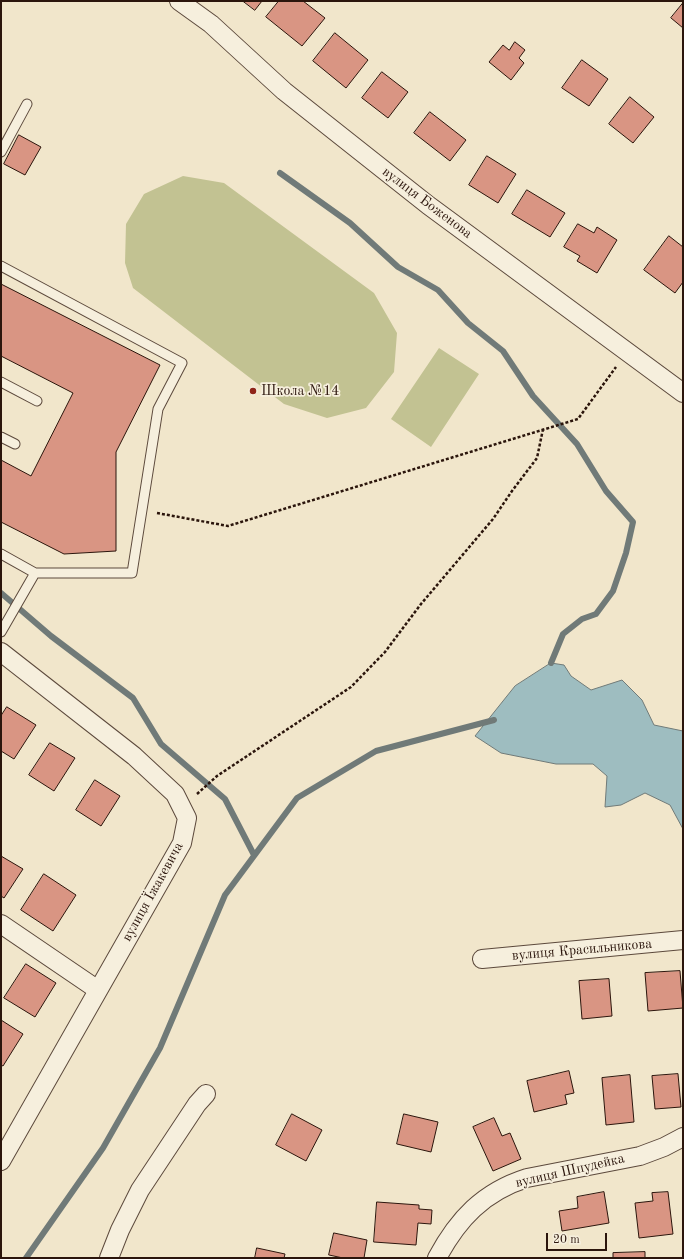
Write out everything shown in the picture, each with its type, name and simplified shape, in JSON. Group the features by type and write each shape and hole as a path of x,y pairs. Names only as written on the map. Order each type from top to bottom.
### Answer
{"street":[{"name":"вулиця Боженова","path":"180,1 211,24 284,91 415,195 683,393"},
{"path":"1,652 134,756 175,794 187,818"},
{"name":"вулиця Їжакевича","path":"1,1161 182,843 187,818"},
{"path":"1,924 98,990"},
{"name":"вулиця Красильникова","path":"482,959 683,940"},
{"path":"109,1258 120,1230 140,1190 192,1110 206,1094"},
{"name":"вулиця Шпудейка","path":"437,1258 448,1237 466,1215 488,1196 512,1183 527,1178 640,1156 664,1147 683,1137"}],"lane":[{"path":"1,152 26,104"},
{"path":"1,266 182,363 158,409 132,573 34,573 1,554"},
{"path":"1,382 37,401"},
{"path":"1,437 15,444"},
{"path":"1,632 34,573"}],"path":[{"path":"142,511 228,526 578,419 627,352"},
{"path":"187,818 195,795 218,776 351,687 385,652 421,604 493,519 537,458 544,429"}],"green space":[{"path":"183,176 224,183 374,293 397,333 394,372 366,408 327,418 284,404 133,288 125,263 126,224 144,194"},
{"path":"439,348 479,374 431,447 391,419"}],"water":[{"path":"551,663 564,665 571,676 591,690 622,680 642,700 654,725 683,731 683,829 670,805 645,793 621,805 605,807 607,776 593,764 556,764 501,753 475,736 515,686"}],"building":[{"path":"243,1 262,1 255,10"},
{"path":"279,1 303,1 325,18 302,46 266,17"},
{"path":"683,3 683,28 671,18"},
{"path":"335,33 368,60 346,88 313,61"},
{"path":"515,42 525,50 519,58 524,63 511,80 489,62 503,45 509,50"},
{"path":"582,60 608,79 589,106 562,88"},
{"path":"382,72 408,92 388,118 362,98"},
{"path":"630,97 654,117 633,143 609,124"},
{"path":"430,112 466,140 450,161 414,133"},
{"path":"19,135 41,147 25,175 4,164"},
{"path":"487,156 516,174 498,203 469,185"},
{"path":"527,190 565,213 550,237 512,214"},
{"path":"578,224 594,233 597,227 617,240 597,273 577,261 580,256 564,247"},
{"path":"669,236 683,247 683,282 675,293 644,270"},
{"path":"1,284 160,365 116,452 116,551 64,554 1,522 1,460 31,476 73,393 1,356"},
{"path":"7,707 36,725 14,759 1,751 1,716"},
{"path":"50,743 75,758 54,791 29,775"},
{"path":"95,780 120,796 101,826 76,810"},
{"path":"1,856 23,869 4,898 1,896"},
{"path":"44,874 76,895 53,931 21,910"},
{"path":"26,964 56,983 35,1017 4,998"},
{"path":"680,971 683,1008 648,1011 645,973"},
{"path":"609,979 612,1016 582,1019 579,981"},
{"path":"1,1020 23,1034 3,1066 1,1065"},
{"path":"569,1071 574,1093 565,1095 567,1104 534,1112 527,1081"},
{"path":"678,1074 681,1107 655,1109 652,1076"},
{"path":"630,1075 634,1122 606,1125 602,1078"},
{"path":"292,1114 322,1130 306,1161 276,1145"},
{"path":"404,1114 438,1122 431,1152 397,1144"},
{"path":"494,1118 502,1136 510,1133 521,1159 493,1171 473,1127"},
{"path":"604,1192 609,1223 562,1231 559,1211 578,1208 577,1197"},
{"path":"668,1192 673,1234 639,1238 635,1203 653,1201 652,1193"},
{"path":"377,1202 419,1205 419,1209 432,1210 431,1224 418,1223 416,1245 374,1242"},
{"path":"334,1233 367,1240 364,1258 343,1258 329,1255"},
{"path":"257,1248 285,1254 284,1258 255,1258"},
{"path":"645,1252 645,1258 613,1258 613,1253"}],"waterway":[{"path":"280,173 350,223 398,267 438,290 468,323 503,351 533,396 577,444 606,491 633,522 626,553 613,591 596,614 582,619 563,634 551,663"},
{"path":"1,593 51,636 133,698 161,744 225,799 254,855"},
{"path":"26,1258 103,1148 160,1048 225,895 297,798 376,751 494,720"}],"place":[{"name":"Школа №14","path":"253,391"}]}
